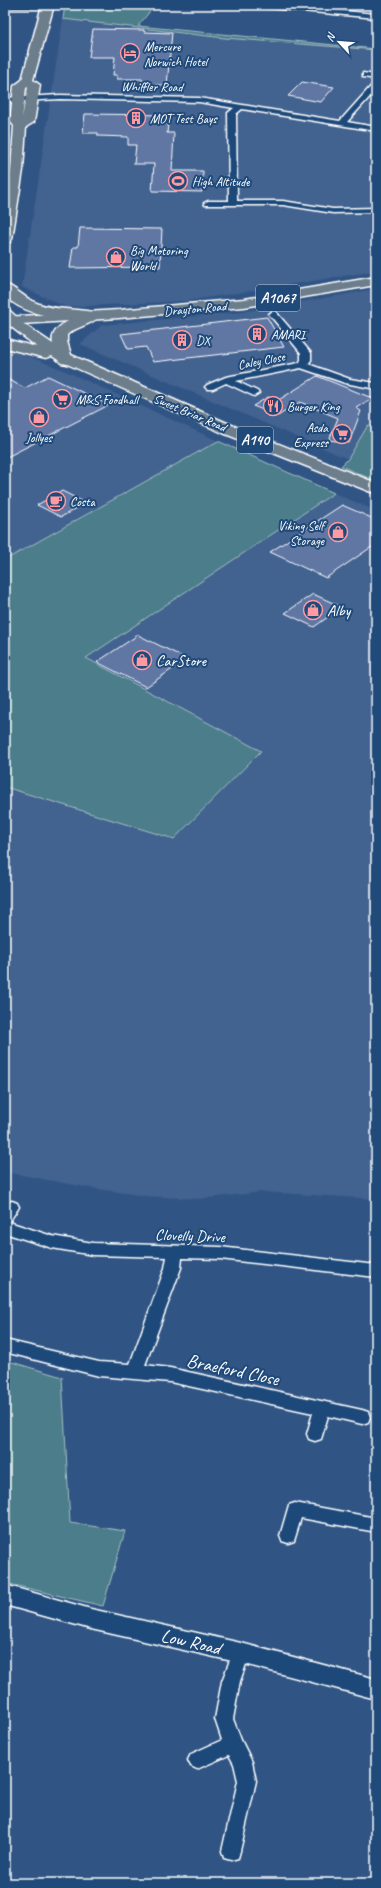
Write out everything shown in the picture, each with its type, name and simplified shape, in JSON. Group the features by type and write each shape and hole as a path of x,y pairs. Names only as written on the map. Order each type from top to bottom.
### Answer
{"highway":[{"path":"5,239 17,170 20,125 16,121 20,86 28,82 48,5"},
{"path":"20,125 28,122 33,100 34,85 28,82"},
{"path":"5,288 21,302 31,306 60,314 92,316"},
{"name":"A1067","path":"66,360 59,337 62,332 71,326 92,316"},
{"name":"Sweet Briar Road","path":"7,319 43,346 66,360 376,489"},
{"name":"A140","path":"5,344 66,360"}],"main road":[{"name":"Drayton Road","path":"7,319 92,316 244,303 376,281"}],"street":[{"path":"5,5 48,5"},
{"path":"259,5 376,16"},
{"path":"356,14 362,6"},
{"path":"366,75 376,77"},
{"path":"342,123 376,86"},
{"name":"Whiffler Road","path":"18,101 64,98 199,100 376,129"},
{"path":"5,100 18,101"},
{"path":"5,106 18,101"},
{"path":"233,203 232,113 240,107"},
{"path":"208,203 283,204 333,210 376,210"},
{"name":"Caley Close","path":"273,314 306,353 306,360 302,365"},
{"name":"Caley Close","path":"210,387 226,380 302,365 348,381 376,386"},
{"name":"Caley Close","path":"226,380 254,393"},
{"name":"Clovelly Drive","path":"5,1227 52,1242 93,1249 220,1253 376,1271"},
{"path":"135,1371 173,1268 176,1252"},
{"name":"Braeford Close","path":"5,1346 99,1369 170,1375 362,1417"},
{"path":"315,1434 322,1409"},
{"path":"288,1536 295,1510 376,1525"},
{"name":"Low Road","path":"5,1595 91,1619 240,1653 376,1689"},
{"path":"230,1851 247,1781 243,1762 233,1744 224,1719 231,1681 240,1653"},
{"path":"197,1760 233,1744"}],"shaded area":[{"path":"63,19 224,38 376,50 376,271 186,301 66,307 22,287"},
{"path":"376,289 376,429 368,426 348,459 80,344 102,325 241,312"},
{"path":"5,347 61,369 218,441 5,560"},
{"path":"334,493 376,511 376,1199 263,1192 198,1199 145,1196 85,1187 5,1172 5,787 174,839 261,751 86,658"}],"green space":[{"path":"65,5 155,5 138,26 376,50 224,38 63,19"},
{"path":"368,425 376,429 376,481 341,466 348,459"},
{"path":"218,441 334,493 86,658 261,751 174,839 5,787 5,560"},
{"path":"5,1360 62,1377 70,1523 125,1531 103,1606 5,1583"}],"building":[{"name":"Mercure Norwich Hotel","path":"93,29 144,30 144,32 172,33 167,85 142,85 142,79 117,79 117,75 113,75 115,57 89,57"},
{"path":"302,82 334,87 321,102 288,96"},
{"path":"85,114 169,115 167,133 174,133 172,171 203,171 202,192 152,191 154,164 134,164 136,145 128,145 128,137 98,136 98,133 83,133"},
{"name":"Big Motoring World","path":"80,228 162,229 160,267 70,268 73,247 78,247"},
{"name":"DX","path":"267,317 284,347 153,362 146,347 128,349 121,334"},
{"path":"48,376 109,405 5,458 5,378 25,388"},
{"path":"317,376 372,398 356,408 361,411 349,443 329,440 338,418 300,402 278,416 253,406 268,397 277,401"},
{"path":"62,491 86,503 61,517 37,505"},
{"name":"Viking Self Storage","path":"342,505 376,520 376,544 326,578 270,552"},
{"name":"Alby","path":"313,594 342,607 314,627 285,613"},
{"name":"CarStore","path":"138,635 187,659 146,687 97,662"}],"place":[{"name":"Mercure Norwich Hotel","path":"130,53"},
{"name":"MOT Test Bays","path":"136,118"},
{"name":"High Altitude","path":"178,181"},
{"name":"Big Motoring World","path":"116,257"},
{"name":"AMARI","path":"257,334"},
{"name":"DX","path":"182,340"},
{"name":"M&S Foodhall","path":"62,399"},
{"name":"Burger King","path":"273,406"},
{"name":"Jollyes","path":"39,417"},
{"name":"Asda Express","path":"342,434"},
{"name":"Costa","path":"56,501"},
{"name":"Viking Self Storage","path":"338,532"},
{"name":"Alby","path":"313,610"},
{"name":"CarStore","path":"142,660"}]}
